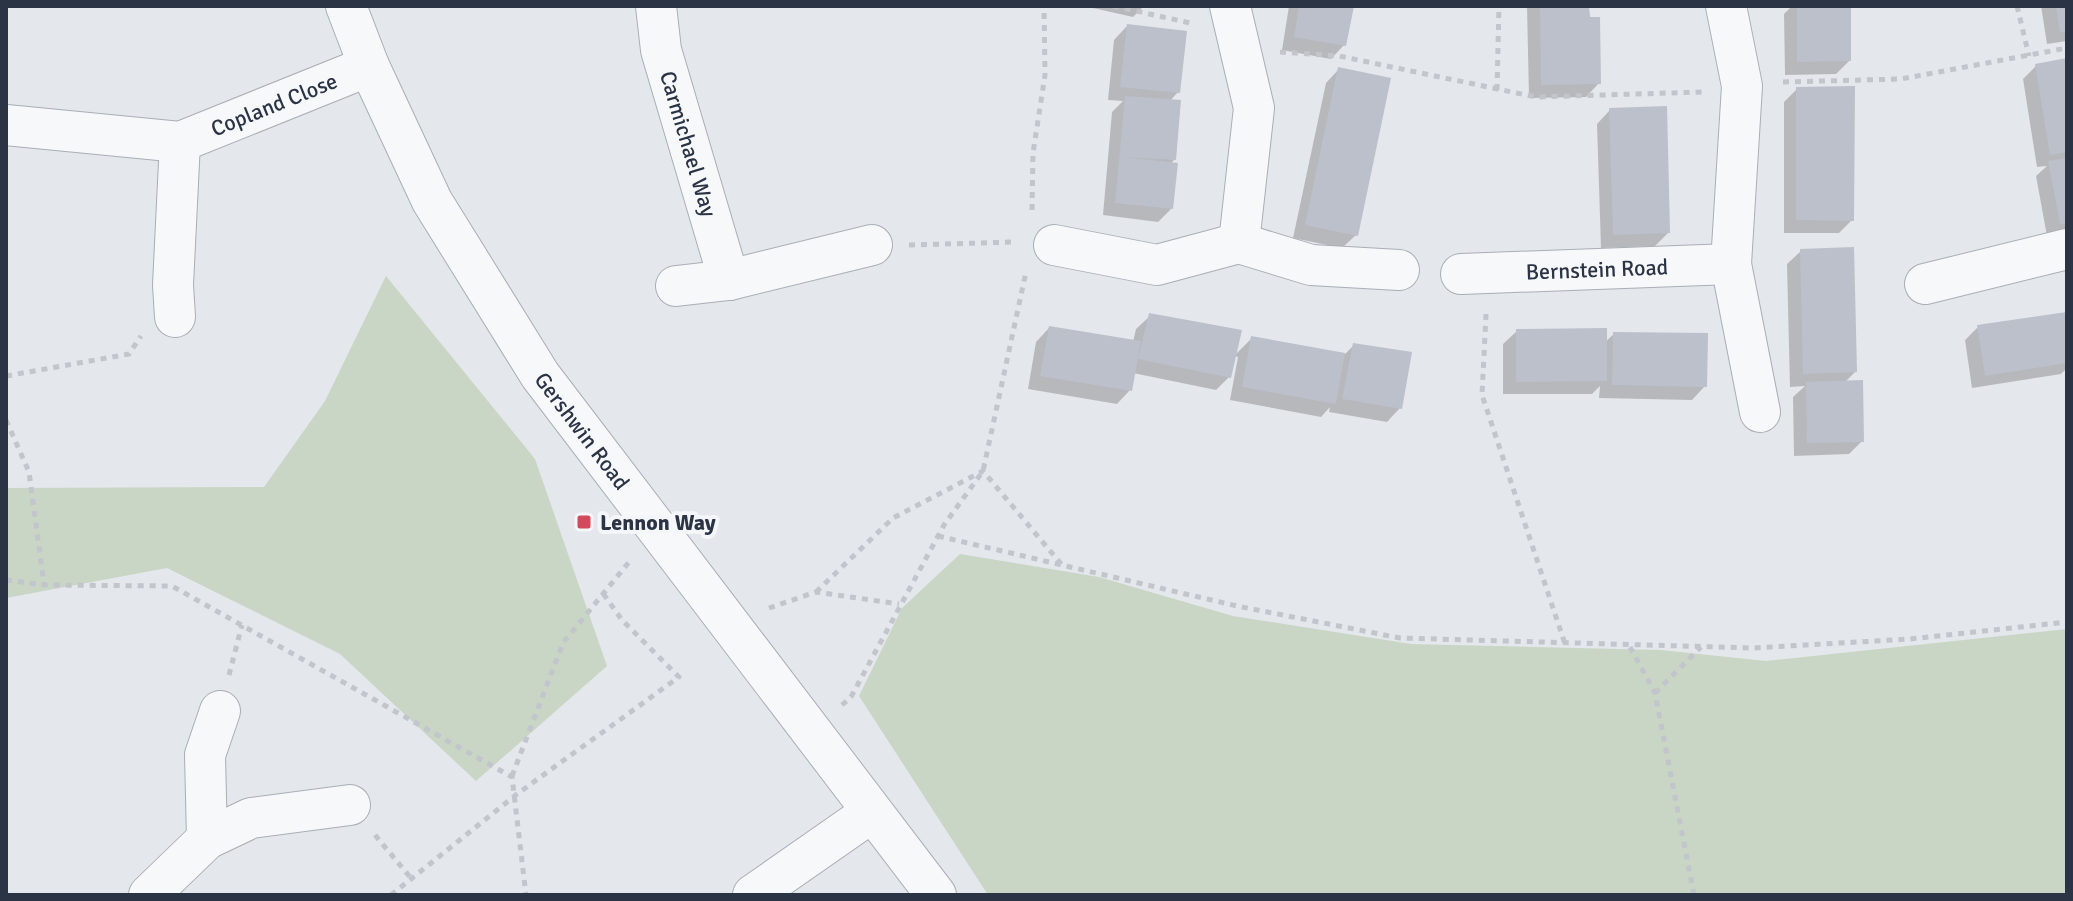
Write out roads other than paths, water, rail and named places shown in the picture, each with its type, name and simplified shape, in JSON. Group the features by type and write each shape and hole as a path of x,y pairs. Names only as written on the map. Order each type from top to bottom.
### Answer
{"street":[{"name":"Gershwin Road","path":"346,6 369,66 432,201 540,375 936,895"},
{"name":"Carmichael Way","path":"656,6 661,50 729,280"},
{"path":"1726,6 1742,86 1731,264 1760,412"},
{"path":"1234,23 1254,108 1239,243"},
{"name":"Copland Close","path":"6,125 180,142 369,66"},
{"path":"174,301 180,142"},
{"path":"1043,243 1157,265 1239,243 1311,265 1399,270"},
{"path":"676,286 729,280 872,245"},
{"path":"1925,284 2067,249"},
{"name":"Bernstein Road","path":"1474,274 1731,264"},
{"path":"207,839 205,755 220,711"},
{"path":"149,895 207,839 251,818 350,805"},
{"path":"753,895 872,812"}],"place":[{"name":"Lennon Way","path":"584,522"}]}
